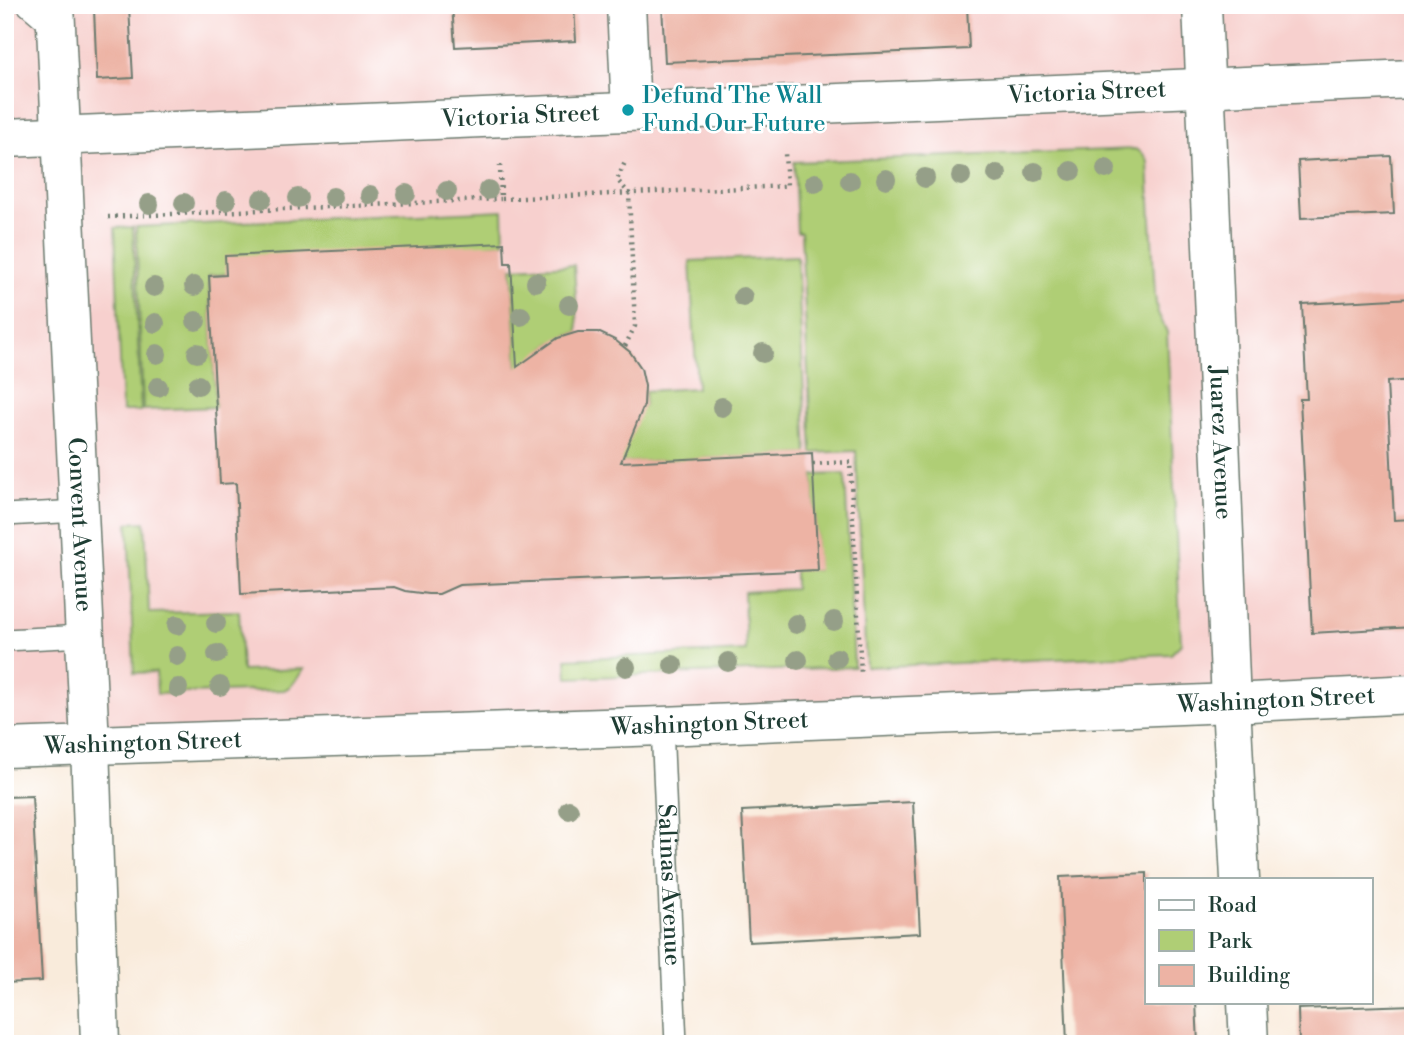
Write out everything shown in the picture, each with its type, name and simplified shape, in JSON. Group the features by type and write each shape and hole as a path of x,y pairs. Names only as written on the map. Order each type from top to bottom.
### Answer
{"main road":[{"path":"626,5 631,111"},
{"name":"Juarez Avenue","path":"1202,5 1240,878"},
{"name":"Convent Avenue","path":"46,13 60,136 90,744 100,1044"},
{"name":"Victoria Street","path":"5,138 1413,79"},
{"name":"Washington Street","path":"5,748 662,726 1413,694"},
{"path":"1247,1004 1249,1044"}],"lane":[{"path":"5,515 79,511"},
{"path":"5,640 85,636"},
{"name":"Salinas Avenue","path":"662,726 676,1044"}],"path":[{"path":"108,217 787,186 785,153"},
{"path":"625,346 635,326 629,193 617,180 626,160"},
{"path":"500,165 501,199"},
{"path":"813,464 850,462 861,674"}],"shaded area":[{"path":"5,5 1413,5 1413,694 5,748"}],"green space":[{"path":"1135,149 1143,154 1148,162 1155,295 1157,311 1167,332 1181,644 1171,654 866,667 856,451 812,453 801,232 797,232 794,162"},
{"path":"503,210 504,243 209,276 216,407 143,410 136,227"},
{"path":"133,227 141,411 122,411 115,228"},
{"path":"797,256 807,454 589,464 644,405 645,391 697,388 690,261"},
{"path":"574,265 578,332 555,341 541,352 518,387 512,268"},
{"path":"845,474 854,667 567,678 566,659 746,651 744,592 795,589 795,570 817,570 813,475"},
{"path":"145,522 149,613 239,611 242,671 304,669 291,686 284,690 157,694 156,672 134,673 128,523"}],"building":[{"path":"452,5 574,5 576,41 455,47"},
{"path":"662,5 967,5 969,49 665,62"},
{"path":"129,7 133,78 97,80 94,9"},
{"path":"1391,156 1394,214 1301,218 1298,161"},
{"path":"504,243 505,263 511,263 517,367 558,338 578,332 598,332 615,340 630,352 641,368 645,386 644,405 621,462 812,453 818,570 459,585 439,594 405,591 394,587 241,594 236,483 220,484 209,276 226,275 225,256"},
{"path":"1413,298 1413,380 1387,382 1394,520 1413,519 1413,627 1312,633 1300,399 1307,399 1302,304"},
{"path":"32,796 42,981 5,983 5,797"},
{"path":"913,802 920,933 749,942 742,811"},
{"path":"1147,873 1145,1004 1196,1004 1198,1044 1067,1044 1060,877"},
{"path":"1413,1005 1413,1044 1299,1044 1298,1009"}],"place":[{"name":"Defund The Wall Fund Our Future","path":"628,110"}]}
